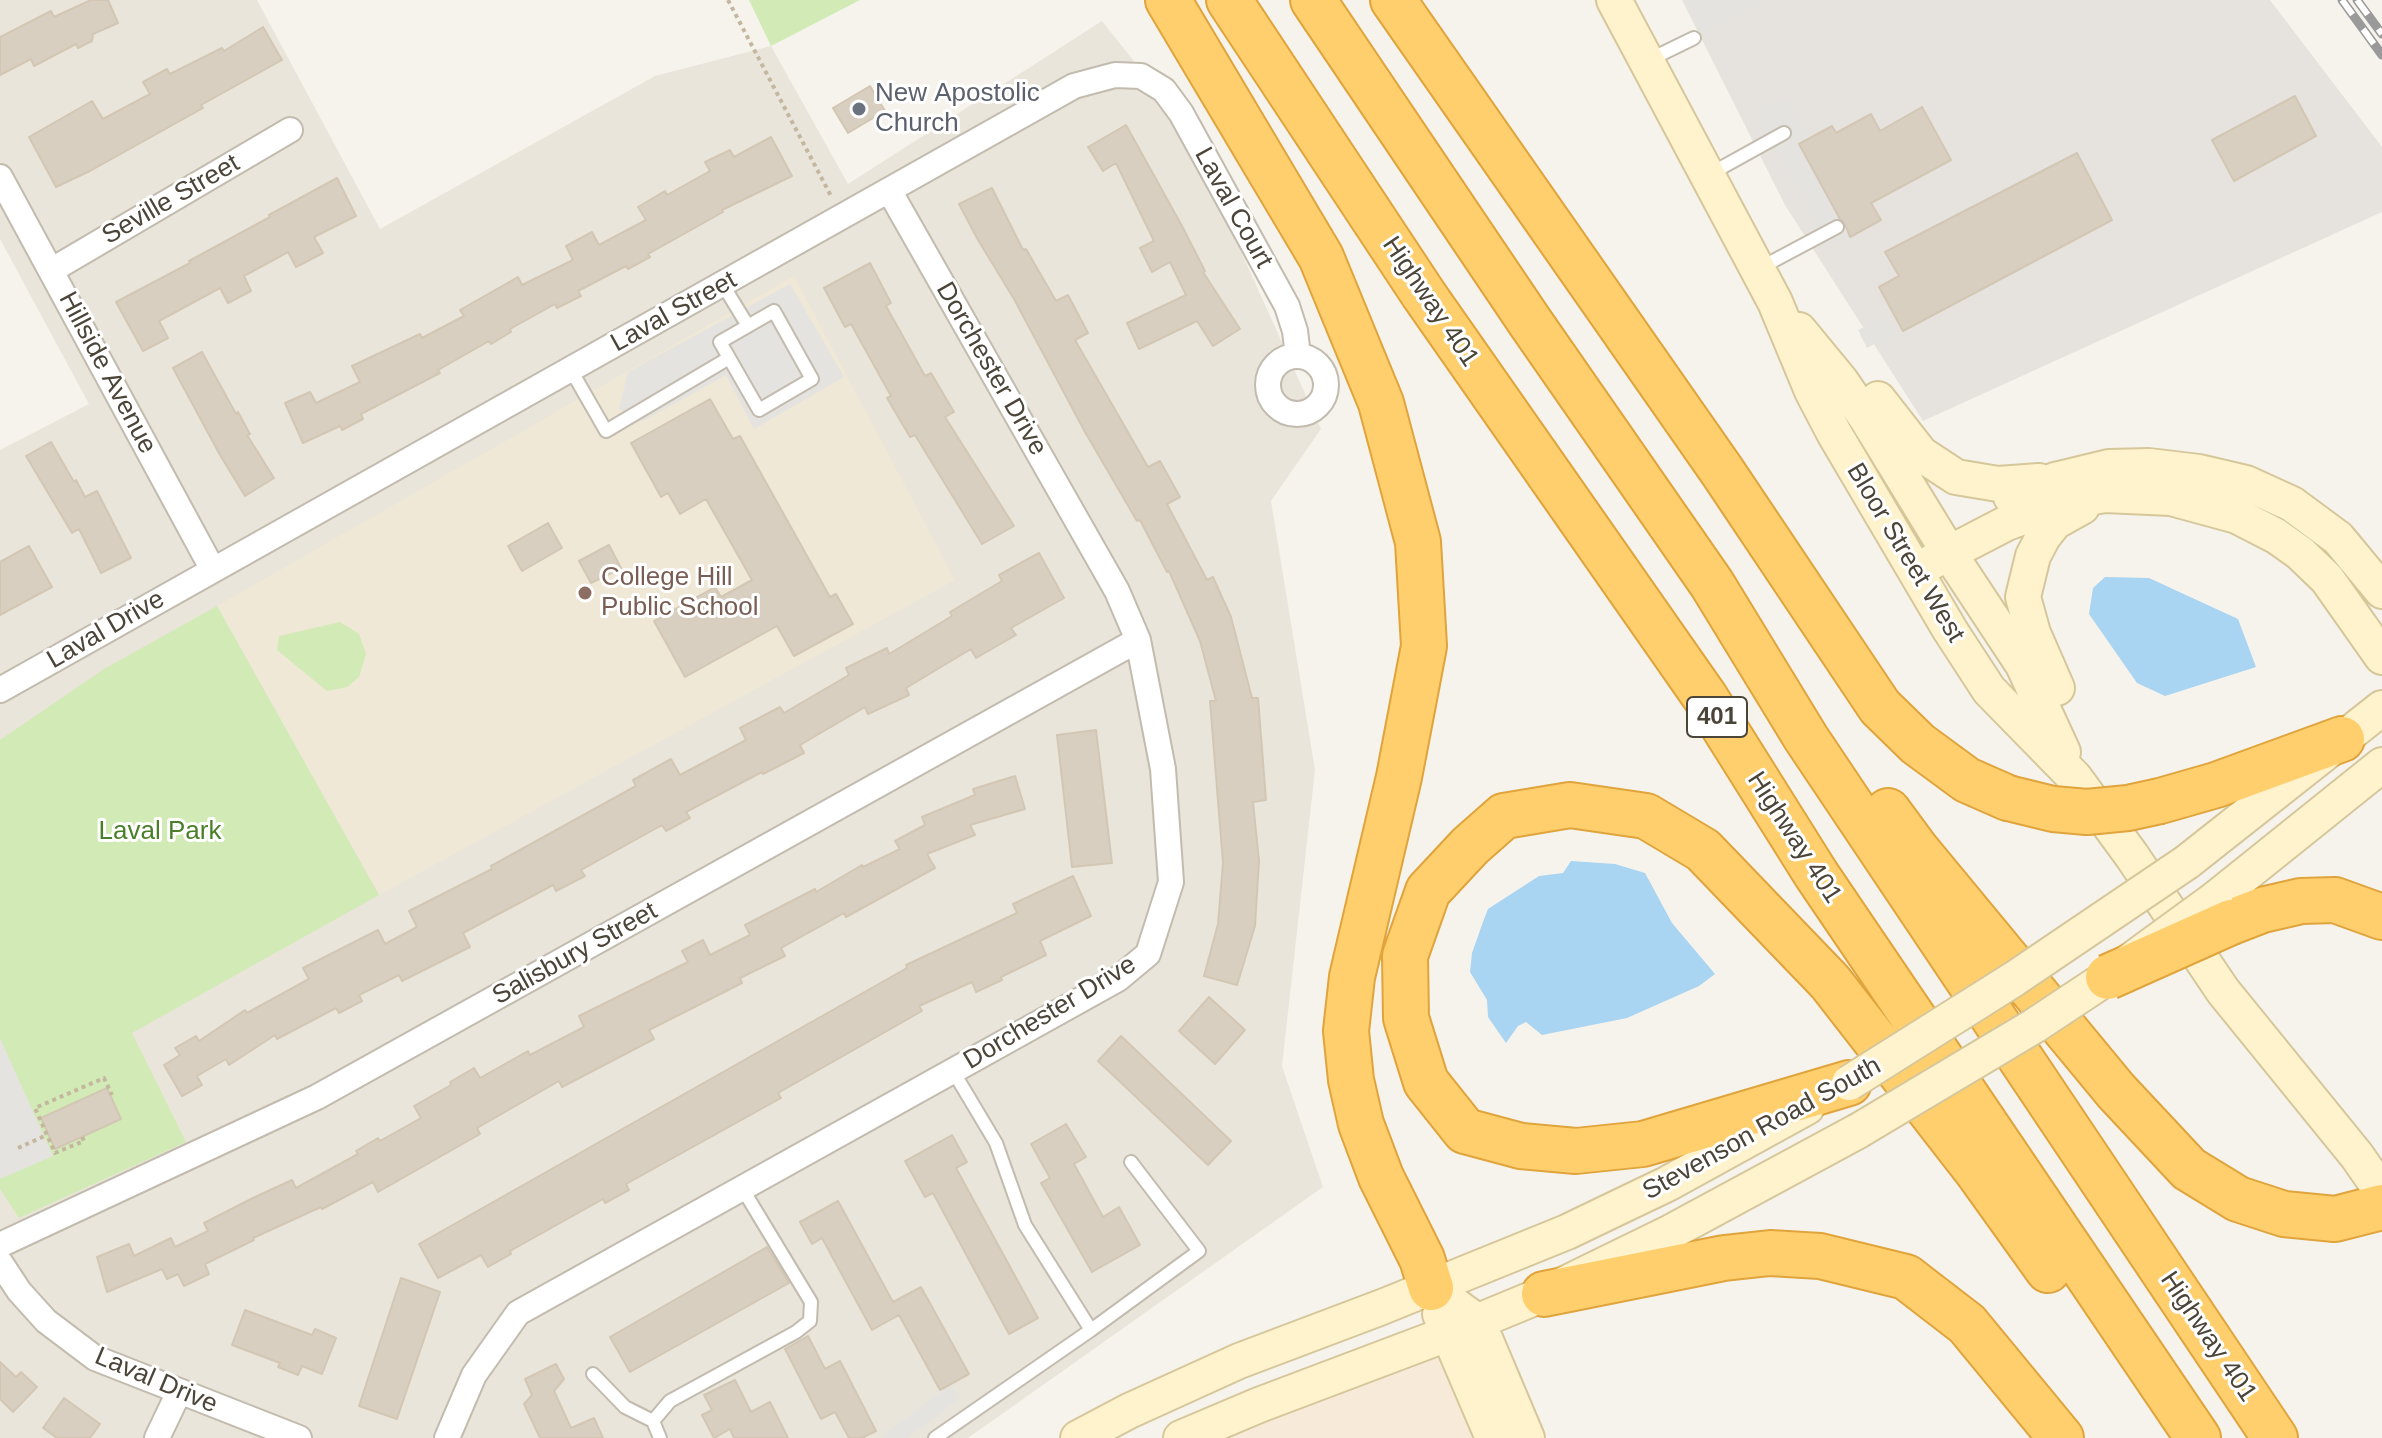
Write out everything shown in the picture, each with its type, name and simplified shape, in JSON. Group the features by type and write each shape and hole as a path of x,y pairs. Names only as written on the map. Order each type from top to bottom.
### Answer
{"highway":[{"path":"1168,0 1321,257 1381,403 1418,542 1424,646 1399,777 1352,977 1346,1031 1351,1080 1361,1124 1381,1177 1422,1259 1431,1288"},
{"name":"Highway 401","path":"1229,0 1424,295 1705,697 1816,874 2198,1438"},
{"name":"Highway 401","path":"1313,0 1530,322 1712,584 1815,751 2275,1438"},
{"path":"1393,0 1713,457 1880,707 1918,744 1967,780 2008,798 2053,809 2087,812 2128,808 2216,785 2342,739"},
{"path":"1712,584 1849,757 1916,849 2116,1091 2189,1169 2238,1199 2284,1214 2335,1219 2382,1207"},
{"path":"1849,1083 1643,1144 1576,1151 1521,1146 1465,1131 1426,1082 1406,1018 1405,956 1428,891 1470,846 1504,816 1570,805 1646,816 1703,850 1830,982 1977,1171 2168,1438"},
{"path":"2108,977 2223,910 2335,900 2382,917"},
{"path":"1544,1294 1724,1258 1770,1253 1820,1256 1906,1277 1967,1324 2061,1438"}],"main road":[{"name":"Bloor Street West","path":"1614,0 1775,302 1812,391 1834,433 1989,690 2075,778 2223,991 2357,1156 2382,1192"},
{"path":"1757,270 1813,320 1921,454 1942,470 1976,482 1998,484 2055,480"},
{"name":"Bloor Street West","path":"1775,302 1841,381 2023,665 2075,778"},
{"path":"1910,562 2018,494 2055,480 2109,467 2149,466 2199,472 2246,483 2292,504 2338,538 2382,591"},
{"path":"1944,543 2064,502 2105,495 2171,498 2205,505 2237,516 2276,536 2300,553 2327,579 2382,657"},
{"path":"2105,495 2055,522 2033,556 2023,597 2033,633 2132,856"},
{"name":"Stevenson Road South","path":"1078,1438 1239,1361 1567,1232 1746,1143 1849,1083 2014,979 2187,862 2382,708"},
{"path":"2223,910 2382,765"},
{"name":"Stevenson Road South","path":"1181,1438 1544,1294 1671,1232 1858,1131 2034,1026 2108,977"},
{"path":"1431,1288 1462,1328 1527,1438"},
{"path":"1462,1328 1493,1438"}],"street":[{"name":"Laval Street","path":"213,570 1074,86 1115,75 1141,76"},
{"name":"Laval Court","path":"1141,76 1164,90 1181,113 1287,306 1295,331 1298,356"},
{"name":"Seville Street","path":"52,270 290,130"},
{"name":"Hillside Avenue","path":"0,177 213,570"},
{"name":"Dorchester Drive","path":"447,1438 474,1375 518,1313 1118,979 1148,954 1171,882 1163,769 1138,640 1117,591 890,192"},
{"name":"Laval Drive","path":"0,690 213,570"},
{"name":"Salisbury Street","path":"0,1245 317,1097 1138,640"},
{"name":"Laval Drive","path":"0,1262 19,1291 46,1321 95,1358 299,1438"},
{"path":"157,1438 179,1392"}],"lane":[{"path":"1646,62 1694,38"},
{"path":"1706,175 1784,133"},
{"path":"1757,270 1837,227"},
{"path":"723,285 748,326"},
{"path":"774,311 812,379 759,410 720,342 748,326 774,311"},
{"path":"571,370 606,431 729,358"},
{"path":"953,1071 996,1143 1025,1225 1091,1330"},
{"path":"935,1438 1199,1251 1131,1162"},
{"path":"653,1421 670,1401 796,1332 810,1321 811,1302 742,1188"},
{"path":"593,1374 625,1407 653,1421 660,1438"}],"path":[{"path":"728,0 842,218"},
{"path":"82,1137 84,1141 55,1153 35,1108 104,1078 112,1095"},
{"path":"18,1148 47,1135"}],"shaded area":[{"path":"0,0 257,0 380,229 655,76 771,46 848,184 1102,21 1183,123 1321,429 1271,501 1315,770 1282,1066 1323,1187 968,1438 0,1438 0,450 89,404 0,239"},
{"path":"1682,0 2270,0 2382,147 2382,212 1923,421 1785,205"},
{"path":"1684,0 1765,0 1702,34"},
{"path":"1786,97 1857,230 1827,246 1757,113"},
{"name":"College Hill Public School","path":"794,276 955,580 379,895 217,606"},
{"path":"790,284 844,377 754,429 726,375 643,421 619,409 628,372"},
{"path":"1886,316 1895,333 1867,348 1858,330"},
{"path":"0,1038 53,1156 0,1179"},
{"path":"1445,1340 1490,1438 1206,1438"},
{"path":"951,1385 960,1398 907,1438 880,1438"}],"green space":[{"path":"749,0 860,0 771,46"},
{"name":"Laval Park","path":"217,606 379,895 132,1033 186,1142 19,1218 0,1189 0,740 104,669"},
{"path":"340,622 359,634 366,654 359,677 347,687 327,691 277,650 279,636"}],"water":[{"path":"2105,577 2149,578 2238,619 2256,667 2165,696 2137,683 2089,614 2093,588"},
{"path":"1571,861 1615,864 1645,873 1672,923 1715,974 1699,986 1627,1018 1542,1035 1526,1022 1518,1026 1506,1043 1488,1017 1487,1000 1470,972 1472,953 1483,922 1488,909 1539,876 1563,873"}],"building":[{"path":"91,0 108,0 118,23 93,34 92,41 78,48 76,44 34,66 31,59 0,75 0,37 51,11 54,17"},
{"path":"263,27 282,60 201,105 203,108 56,187 29,137 92,101 103,119 150,94 143,82 167,69 170,74 222,48 224,51"},
{"name":"New Apostolic Church","path":"870,86 885,111 848,133 833,108"},
{"path":"2295,96 2316,136 2234,181 2212,140"},
{"path":"1922,107 1951,160 1871,203 1881,220 1850,237 1799,144 1832,126 1836,133 1871,114 1880,131"},
{"path":"1126,125 1182,226 1203,272 1240,329 1213,346 1197,321 1139,349 1127,323 1186,295 1170,262 1152,272 1140,248 1154,241 1116,163 1103,171 1088,147"},
{"path":"771,137 792,176 722,210 628,269 626,266 578,291 581,296 557,308 555,304 510,329 511,332 491,344 489,341 438,370 440,373 361,414 363,419 342,430 340,426 303,443 285,403 310,392 316,403 360,382 352,366 420,334 422,338 464,316 460,310 518,277 522,285 573,260 566,246 592,232 599,245 646,220 638,207 710,171 705,162 730,150 734,157"},
{"path":"2077,153 2112,220 1903,331 1879,287 1899,276 1885,252"},
{"path":"337,178 356,216 314,237 323,253 296,267 288,252 244,276 251,291 228,303 220,288 159,321 168,338 143,351 116,302"},
{"path":"992,188 1023,250 1026,249 1056,301 1068,295 1088,333 1075,340 1148,467 1160,461 1180,497 1167,504 1207,580 1213,577 1231,617 1252,698 1258,698 1266,800 1253,802 1259,861 1255,926 1237,985 1204,976 1218,924 1223,863 1210,701 1216,701 1200,641 1169,571 1085,432 959,204"},
{"path":"870,263 891,303 886,306 925,376 931,373 954,412 945,417 1014,526 982,544 915,435 910,437 851,324 845,327 824,288"},
{"path":"202,352 274,478 245,496 173,368"},
{"path":"710,399 733,439 740,436 830,597 836,594 853,624 794,656 777,626 685,677 654,621 715,587 721,597 752,580 706,499 680,514 668,493 661,497 631,443"},
{"path":"51,442 85,497 97,491 131,558 101,573 79,529 72,533 26,456"},
{"path":"548,523 562,548 522,571 508,546"},
{"path":"609,545 621,568 591,583 579,561"},
{"path":"29,546 52,587 0,615 0,562"},
{"path":"1039,553 1064,598 1011,628 1016,635 976,658 971,649 906,688 909,695 868,714 865,707 800,745 804,753 686,812 690,818 666,831 662,825 581,870 585,876 556,891 553,885 463,933 470,947 402,981 399,975 359,995 362,1001 339,1013 336,1008 277,1039 275,1035 229,1065 226,1059 197,1076 202,1085 182,1096 164,1065 180,1055 175,1048 196,1036 199,1041 245,1010 247,1013 309,979 303,968 378,930 385,944 417,927 409,911 492,869 491,866 636,786 633,780 671,759 680,775 746,740 740,728 780,707 784,713 849,675 846,668 887,648 889,654 1002,581 999,575"},
{"path":"1096,730 1112,863 1072,867 1057,735"},
{"path":"1015,776 1025,809 970,825 975,835 927,854 935,868 846,917 844,913 781,948 785,956 740,978 742,983 649,1030 654,1039 562,1087 559,1081 477,1128 480,1134 378,1192 373,1182 322,1209 253,1238 205,1264 209,1274 184,1286 178,1274 167,1279 162,1269 107,1292 97,1257 129,1244 134,1256 171,1238 175,1247 208,1231 204,1223 253,1198 292,1180 296,1188 358,1154 356,1151 378,1138 380,1141 421,1118 414,1106 474,1068 480,1078 528,1051 530,1055 584,1027 579,1016 688,962 682,951 703,940 710,955 750,935 745,925 900,849 895,841 925,825 922,817 975,795 973,789"},
{"path":"1073,876 1091,916 1040,941 1046,955 976,992 972,982 919,1006 922,1011 778,1093 781,1098 626,1184 629,1190 605,1203 603,1199 510,1251 511,1254 488,1267 481,1255 438,1278 419,1244 907,968 906,965 1017,913 1013,904"},
{"path":"1209,997 1245,1030 1215,1064 1179,1031"},
{"path":"1121,1036 1231,1141 1208,1165 1098,1061"},
{"path":"107,1088 121,1119 55,1149 41,1118"},
{"path":"1066,1124 1086,1157 1074,1164 1103,1217 1119,1207 1140,1245 1092,1272 1041,1183 1050,1178 1031,1144"},
{"path":"952,1135 967,1162 956,1168 1038,1318 1009,1334 933,1193 925,1197 905,1161"},
{"path":"838,1201 893,1302 921,1287 969,1374 940,1390 899,1315 872,1330 822,1238 812,1244 800,1222"},
{"path":"767,1247 789,1283 630,1372 610,1337"},
{"path":"401,1278 440,1292 397,1419 359,1406"},
{"path":"245,1310 312,1335 315,1329 336,1338 322,1374 302,1366 298,1375 278,1367 280,1363 232,1345"},
{"path":"808,1336 825,1369 840,1361 876,1431 862,1438 849,1438 835,1412 821,1419 785,1349"},
{"path":"0,1362 16,1377 21,1372 37,1387 13,1412 0,1399"},
{"path":"556,1364 564,1379 554,1391 571,1428 594,1418 603,1438 540,1438 524,1404 532,1395 525,1379"},
{"path":"735,1380 751,1412 770,1402 788,1438 734,1438 730,1429 714,1438 702,1415 712,1410 704,1395"},
{"path":"64,1398 100,1424 90,1438 57,1438 43,1428"}],"railway":[{"path":"2342,0 2382,55"},
{"path":"2357,0 2382,34"}],"place":[{"name":"New Apostolic Church","path":"859,109"},
{"name":"College Hill Public School","path":"585,593"}]}
